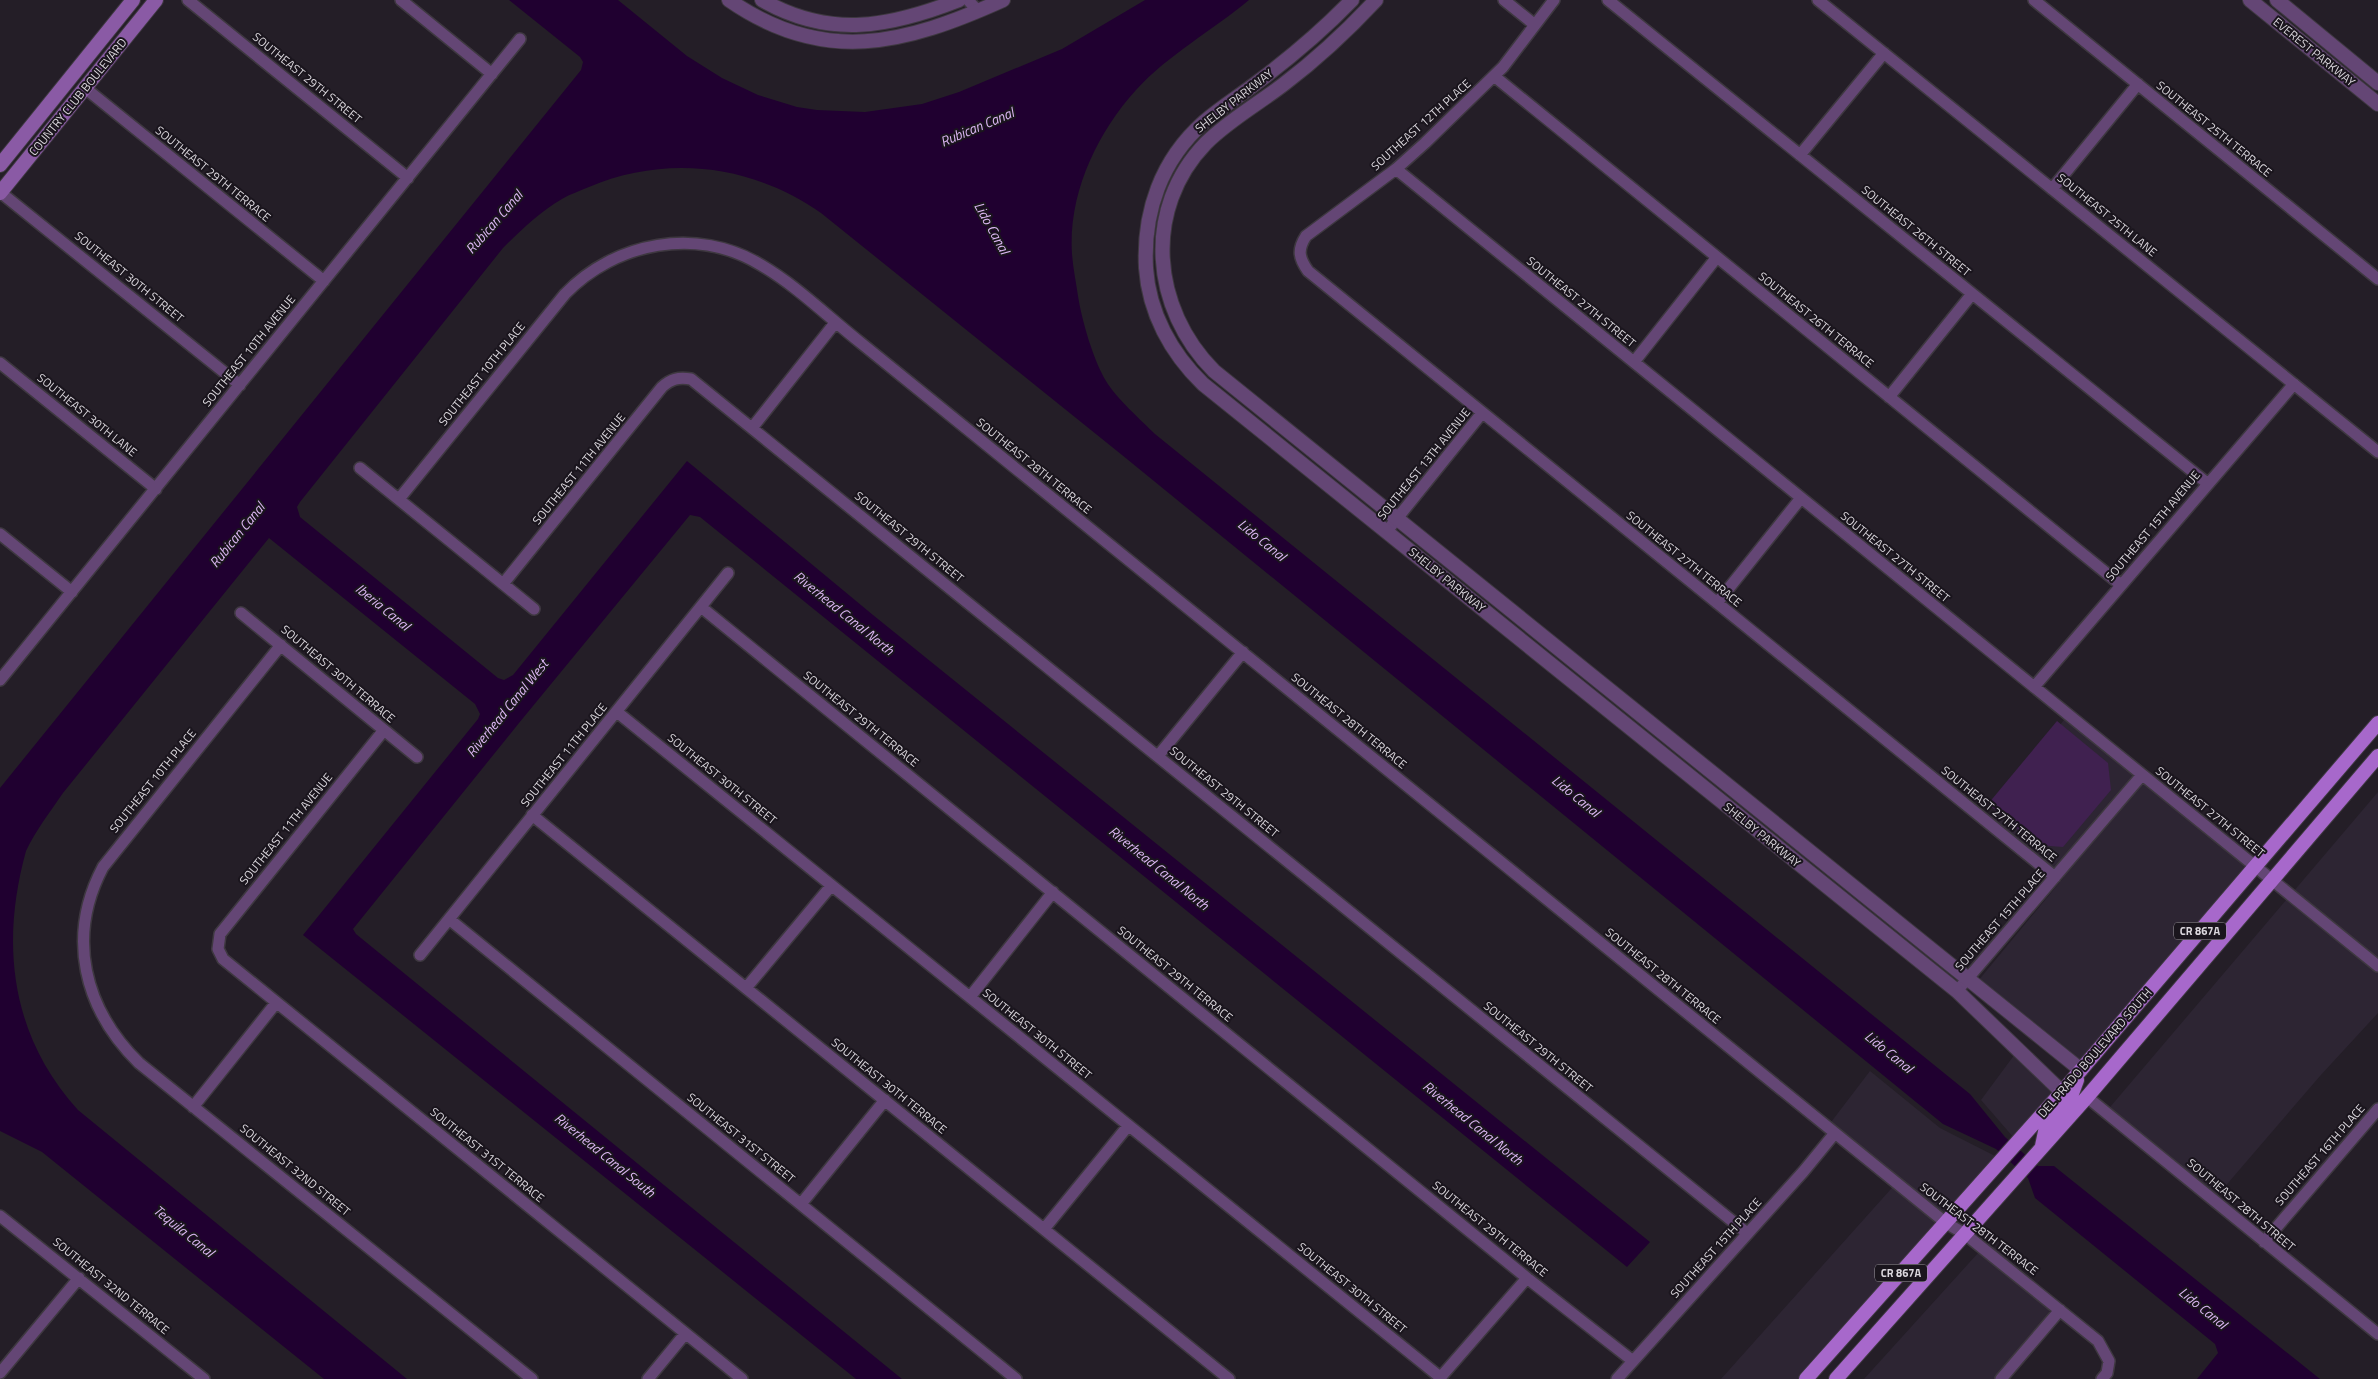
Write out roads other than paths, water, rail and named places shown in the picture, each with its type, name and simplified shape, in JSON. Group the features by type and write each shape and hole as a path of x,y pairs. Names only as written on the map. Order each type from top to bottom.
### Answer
{"main road":[{"name":"COUNTRY CLUB BOULEVARD","path":"0,165 133,0"},
{"name":"COUNTRY CLUB BOULEVARD","path":"0,193 156,0"},
{"name":"DEL PRADO BOULEVARD SOUTH","path":"1806,1379 2062,1092 2378,723"},
{"name":"DEL PRADO BOULEVARD SOUTH","path":"1836,1379 2087,1097 2271,879 2378,756"},
{"path":"2087,1097 2094,1069 2122,1035 2130,1014"},
{"path":"2040,1150 2046,1127 2070,1099 2081,1070"}],"street":[{"name":"SOUTHEAST 29TH STREET","path":"188,0 408,178"},
{"path":"401,0 492,74"},
{"path":"729,0 764,22 787,31 819,39 851,42 876,42 900,38 978,11 1003,0"},
{"path":"762,0 802,17 831,24 859,25 901,20 958,0"},
{"path":"968,0 978,11"},
{"name":"SHELBY PARKWAY","path":"1352,0 1299,50 1217,111 1193,132 1176,152 1158,186 1150,211 1146,236 1147,274 1151,298 1159,321 1170,343 1184,364 1203,384 1956,991 2062,1092"},
{"name":"SHELBY PARKWAY","path":"1376,0 1318,56 1216,134 1196,156 1174,192 1166,216 1162,240 1162,264 1166,289 1174,314 1188,339 1214,371 2081,1070"},
{"path":"1504,0 1535,25"},
{"name":"SOUTHEAST 12TH PLACE","path":"1300,258 1300,246 1306,236 1396,169 1494,76 1518,49 1554,0"},
{"name":"SOUTHEAST 26TH STREET","path":"1608,0 2207,484"},
{"name":"SOUTHEAST 25TH LANE","path":"1818,0 2378,452"},
{"name":"SOUTHEAST 25TH TERRACE","path":"2034,0 2378,279"},
{"name":"EVEREST PARKWAY","path":"2250,0 2378,104"},
{"name":"EVEREST PARKWAY","path":"2276,0 2378,83"},
{"path":"2310,49 2321,36"},
{"name":"SOUTHEAST 10TH AVENUE","path":"0,680 520,39"},
{"path":"1800,155 1884,53"},
{"name":"SOUTHEAST 26TH TERRACE","path":"1494,76 2121,585"},
{"path":"2052,189 2138,84"},
{"name":"SOUTHEAST 29TH TERRACE","path":"85,88 324,281"},
{"name":"SOUTHEAST 27TH STREET","path":"1396,169 2378,966"},
{"name":"SOUTHEAST 30TH STREET","path":"0,193 240,385"},
{"name":"SOUTHEAST 28TH TERRACE","path":"591,271 620,255 651,246 683,243 715,247 735,252 760,264 836,323 1243,652 1946,1223 1965,1234 2098,1341 2109,1361 2107,1373 2102,1379"},
{"name":"SOUTHEAST 27TH TERRACE","path":"1300,258 1308,272 2055,877"},
{"path":"1634,362 1717,258"},
{"name":"SOUTHEAST 10TH PLACE","path":"398,499 565,294 591,271"},
{"path":"1889,397 1972,294"},
{"path":"752,428 836,323"},
{"name":"SOUTHEAST 30TH LANE","path":"0,363 156,489"},
{"path":"1203,384 1214,371"},
{"name":"SOUTHEAST 29TH STREET","path":"680,377 691,379 1747,1233"},
{"name":"SOUTHEAST 11TH AVENUE","path":"503,584 662,388 670,380 680,377"},
{"name":"SOUTHEAST 15TH AVENUE","path":"2034,687 2294,384"},
{"name":"SOUTHEAST 13TH AVENUE","path":"1387,531 1482,413"},
{"path":"360,468 534,609"},
{"path":"1717,603 1801,498"},
{"path":"0,534 72,592"},
{"name":"SOUTHEAST 11TH PLACE","path":"420,955 728,573"},
{"name":"SOUTHEAST 29TH TERRACE","path":"701,607 1527,1278 1633,1361"},
{"name":"SOUTHEAST 30TH TERRACE","path":"241,613 417,757"},
{"name":"SOUTHEAST 10TH PLACE","path":"84,952 84,928 88,904 97,879 107,861 282,645"},
{"path":"1158,756 1243,652"},
{"name":"SOUTHEAST 30TH STREET","path":"617,712 1440,1378"},
{"name":"SOUTHEAST 11TH AVENUE","path":"218,949 220,934 384,730"},
{"name":"SOUTHEAST 15TH PLACE","path":"1956,991 2142,775"},
{"name":"SOUTHEAST 30TH TERRACE","path":"532,815 1229,1379"},
{"path":"746,988 831,886"},
{"path":"970,997 1053,892"},
{"name":"SOUTHEAST 31ST STREET","path":"449,919 1016,1379"},
{"name":"SOUTHEAST 31ST TERRACE","path":"218,949 223,959 276,1003 742,1379"},
{"name":"SOUTHEAST 32ND STREET","path":"84,952 89,982 98,1007 110,1030 139,1063 532,1379"},
{"path":"194,1106 276,1003"},
{"name":"SOUTHEAST 28TH STREET","path":"2087,1097 2264,1242 2376,1328"},
{"path":"801,1204 885,1100"},
{"name":"SOUTHEAST 16TH PLACE","path":"2264,1242 2378,1109"},
{"path":"1044,1229 1128,1126"},
{"name":"SOUTHEAST 15TH PLACE","path":"1617,1379 1835,1133"},
{"name":"SOUTHEAST 32ND TERRACE","path":"0,1216 204,1379"},
{"path":"0,1373 79,1278"},
{"path":"1440,1378 1527,1278"},
{"path":"2001,1379 2060,1310"},
{"path":"648,1379 685,1334"}],"water":[{"path":"509,0 618,0 687,56 722,78 758,95 797,107 817,110 865,112 922,104 959,92 1062,49 1145,0 1249,0 1162,65 1136,90 1109,125 1088,166 1080,187 1072,231 1072,259 1085,328 1092,351 1110,388 1155,434 1970,1094 2005,1137 2038,1166 2054,1166 2320,1379 2197,1379 2218,1353 2215,1344 2035,1198 2028,1178 1996,1149 1943,1124 1122,455 821,213 795,197 767,184 738,175 709,170 679,168 649,170 589,187 568,196 538,215 503,248 300,502 297,507 300,517 498,678 504,680 513,675 687,461 873,615 1650,1242 1627,1267 700,517 690,515 353,929 356,934 902,1379 856,1379 303,935 478,719 480,714 475,704 269,538 63,793 43,821 26,851 18,886 13,955 17,988 25,1020 38,1052 55,1081 78,1110 407,1379 324,1379 42,1152 0,1131 0,788 581,70 583,62 580,57"}],"water label":[{"name":"Rubican Canal","path":"977,127"},
{"name":"Rubican Canal","path":"494,222"},
{"name":"Lido Canal","path":"992,228"},
{"name":"Rubican Canal","path":"237,535"},
{"name":"Lido Canal","path":"1262,540"},
{"name":"Iberia Canal","path":"383,607"},
{"name":"Riverhead Canal North","path":"844,613"},
{"name":"Riverhead Canal West","path":"507,708"},
{"name":"Lido Canal","path":"1576,796"},
{"name":"Riverhead Canal North","path":"1159,868"},
{"name":"Lido Canal","path":"1889,1052"},
{"name":"Riverhead Canal North","path":"1473,1123"},
{"name":"Riverhead Canal South","path":"605,1155"},
{"name":"Tequila Canal","path":"184,1231"},
{"name":"Lido Canal","path":"2203,1308"}]}
